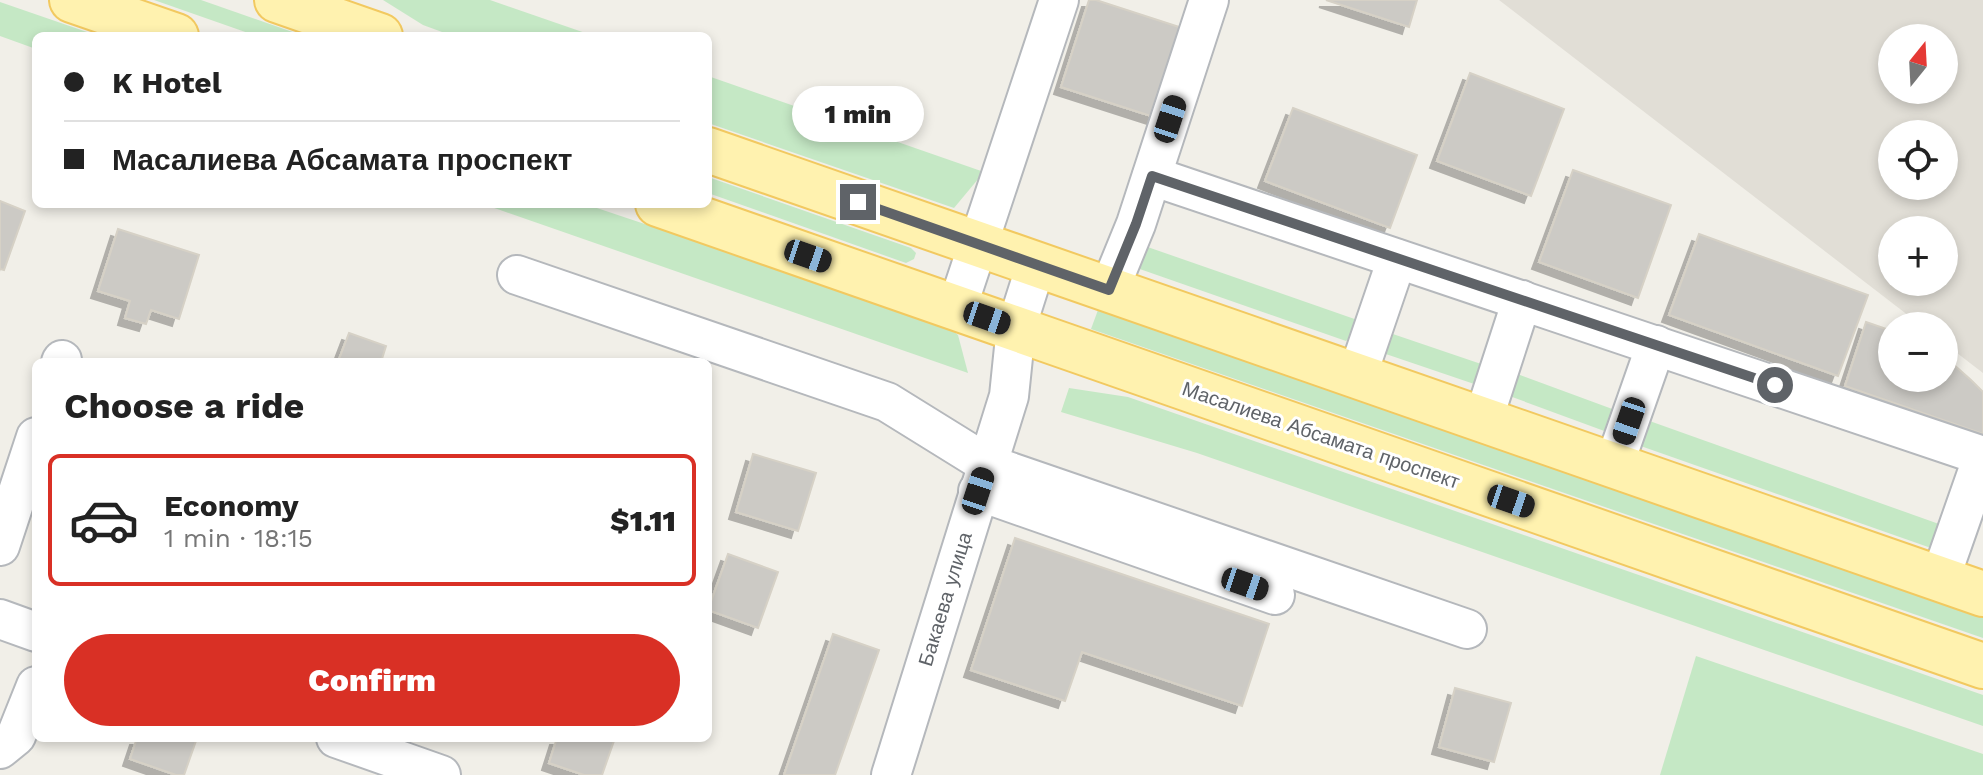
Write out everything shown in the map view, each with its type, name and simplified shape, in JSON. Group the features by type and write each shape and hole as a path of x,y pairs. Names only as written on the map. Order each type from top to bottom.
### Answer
{"main road":[{"path":"72,0 164,32"},
{"path":"277,0 369,32"},
{"path":"712,151 1983,594"},
{"name":"Масалиева Абсамата проспект","path":"670,208 1983,666"}],"street":[{"path":"957,308 1059,0"},
{"path":"1109,290 1136,224 1209,0"},
{"path":"1152,176 1983,456 1940,579"},
{"path":"1357,376 1397,259"},
{"name":"Бакаева улица","path":"891,775 1009,396 1016,328 1036,265"},
{"path":"517,275 887,402 982,478 1275,595"},
{"path":"1483,420 1522,300"},
{"path":"1614,465 1656,345"},
{"path":"0,546 32,449"},
{"path":"982,478 1467,629"},
{"path":"0,619 32,631"},
{"path":"0,749 16,736 32,696"},
{"path":"347,742 441,775"}],"shaded area":[{"path":"1499,0 1983,0 1983,373 1958,354 1958,312 1904,312 1883,296 1958,296 1958,216 1878,216 1878,292"}],"green space":[{"path":"154,0 201,0 293,32 246,32"},
{"path":"383,0 490,0 582,32 442,32 423,25"},
{"path":"0,2 87,32 32,32 32,48 0,36"},
{"path":"712,77 984,172 954,208 712,124"},
{"path":"712,178 911,248 916,253 914,259 906,263 712,194"},
{"path":"494,208 597,208 946,325 958,335 968,373"},
{"path":"1139,244 1366,323 1346,341 1134,267"},
{"path":"1098,310 1983,618 1983,638 1091,329"},
{"path":"1384,331 1490,367 1483,387 1377,351"},
{"path":"1512,372 1615,410 1607,432 1504,394"},
{"path":"1069,388 1128,397 1983,695 1983,726 1197,453 1061,412"},
{"path":"1644,419 1939,524 1931,548 1635,444"},
{"path":"1696,656 1983,754 1983,775 1660,775"}],"building":[{"path":"1089,0 1182,28 1154,117 1061,87"},
{"path":"1326,0 1417,0 1409,27"},
{"path":"1470,73 1564,109 1531,196 1437,161"},
{"path":"1293,108 1417,155 1390,228 1265,181"},
{"path":"1573,170 1671,205 1638,298 1539,262"},
{"path":"0,201 25,211 4,270 0,269"},
{"path":"118,229 199,255 179,319 151,310 146,324 125,318 130,301 98,291"},
{"path":"1699,234 1868,295 1838,376 1669,315"},
{"path":"1866,322 1878,326 1878,392 1958,392 1958,368 1983,392 1983,434 1845,386"},
{"path":"349,333 386,346 382,358 340,358"},
{"path":"753,454 816,473 798,531 736,512"},
{"path":"1015,538 1269,624 1242,706 1082,652 1065,701 971,670"},
{"path":"728,554 778,572 758,628 712,611 712,599"},
{"path":"833,634 879,650 835,775 784,775"},
{"path":"1455,688 1511,703 1494,762 1439,747"},
{"path":"136,742 196,742 184,775 130,759"},
{"path":"556,742 614,742 602,775 584,775 549,763"}],"route":[{"path":"858,202 1109,290 1152,176 1775,385"}]}
